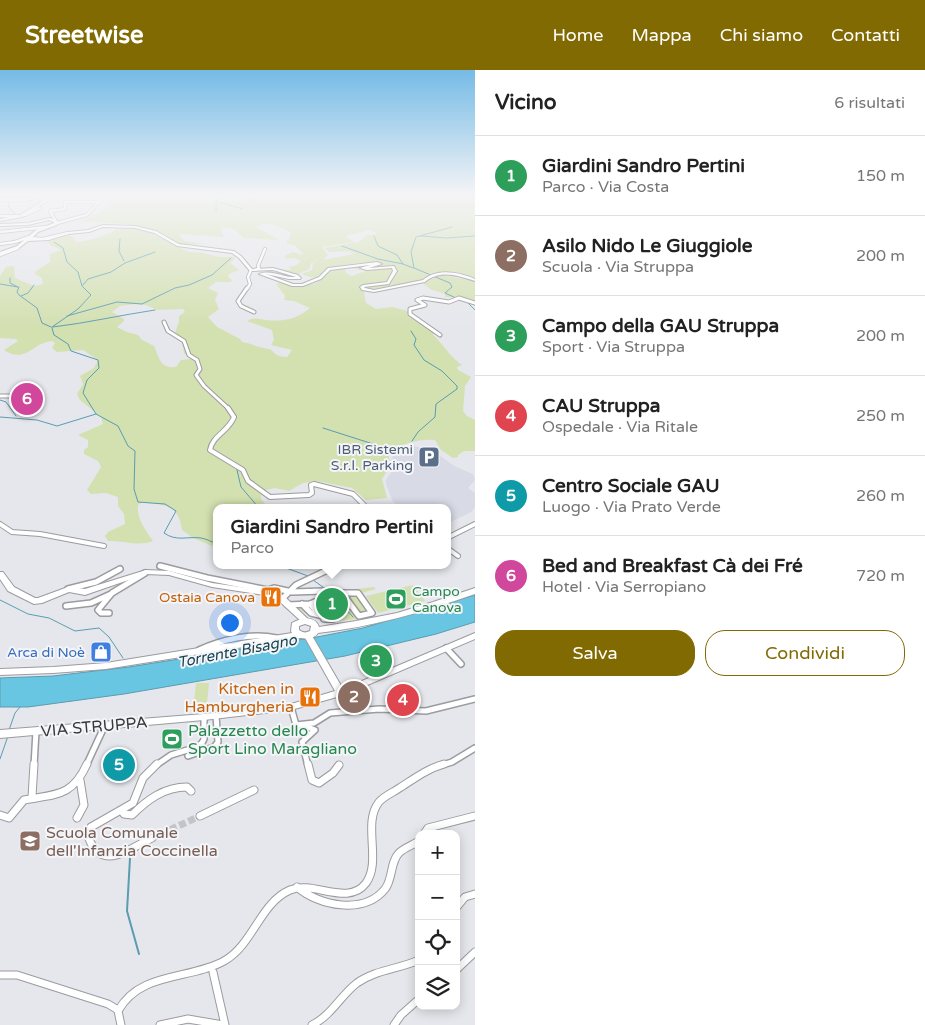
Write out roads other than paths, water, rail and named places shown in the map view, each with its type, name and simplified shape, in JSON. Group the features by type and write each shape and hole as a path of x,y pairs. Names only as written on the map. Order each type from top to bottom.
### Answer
{"main road":[{"path":"0,672 70,669 288,638 306,630 363,624 435,605 475,592"}],"street":[{"path":"0,244 23,240"},
{"path":"0,254 21,246 27,240"},
{"path":"169,240 178,245 233,252 253,270"},
{"path":"254,312 239,304 238,301 250,284 248,280 253,270 259,268 258,266 265,249"},
{"path":"253,270 274,268 299,278 293,279 265,272 261,274 293,285 303,286 320,278 326,270 338,267 377,263 380,264 362,268 394,268 388,283 362,287 368,291 424,281 427,276 434,273 461,275 475,280"},
{"path":"440,335 410,314 410,309 425,305 417,301 423,298 449,302 460,298 475,303"},
{"path":"164,322 168,331 184,341 189,355 200,364 200,369 196,375 202,386 227,404 234,416 232,423 211,443 210,450 243,470 248,481 270,497 309,495 312,493 311,485 314,484 353,494 363,504"},
{"path":"0,396 14,396 34,389"},
{"path":"0,524 12,532 40,534 104,546"},
{"path":"451,536 475,524"},
{"path":"451,551 458,556"},
{"path":"160,566 207,578 268,590 283,588 289,592 324,592"},
{"path":"0,574 11,589 34,601 45,599 68,589 96,582 120,569"},
{"path":"282,598 310,578 329,569"},
{"path":"68,589 85,592 93,591 146,572 175,574 212,585 273,594 282,598 306,630 340,694"},
{"path":"66,606 91,603 112,593 146,572"},
{"path":"109,613 101,613 98,610 112,593"},
{"path":"291,608 302,604 310,604 340,593 358,593 372,613 359,616 340,593"},
{"path":"302,604 311,614 322,615 329,610 328,608 337,604 329,596"},
{"path":"310,604 322,615"},
{"name":"VIA STRUPPA","path":"6,734 204,718 291,707 340,694 475,636"},
{"path":"446,648 462,664"},
{"path":"296,725 309,725 319,721 324,714 330,713 379,709 426,711 475,699"},
{"path":"291,707 296,725"},
{"path":"188,756 214,747 218,742 216,716"},
{"path":"152,838 112,857 100,855 87,836 88,831 133,803 143,778 157,764 171,755 197,747 202,743 204,739 204,718"},
{"path":"0,815 9,818 24,800 63,792 80,780 105,725"},
{"path":"296,725 315,730 302,742 312,780 318,783 322,781 337,769 338,765"},
{"path":"32,797 36,731"},
{"path":"121,1025 118,1019 118,1010 129,996 147,985 231,958 248,940 280,896 298,887 310,887 344,893 354,891 366,882 372,871 374,858 373,814 375,806 428,769 452,762 475,748"},
{"path":"77,818 84,805 80,780"},
{"path":"121,810 124,814 132,815 145,801 176,787 187,787 191,791"},
{"path":"200,816 254,790"},
{"path":"427,830 428,828 475,816"},
{"path":"298,887 304,892 336,904 352,905 366,902 386,888 399,854 415,844"},
{"path":"460,903 465,897 475,894"},
{"path":"460,967 475,952"},
{"path":"312,1025 324,1019 349,990 365,978 415,961"},
{"path":"160,1025 188,1019 224,1025 213,972"},
{"path":"0,975 17,975 108,1004 118,1010"},
{"path":"394,1025 401,1015 415,1003"}],"water":[{"name":"Torrente Bisagno","path":"475,595 475,622 436,634 345,656 124,694 28,707 0,707 0,678 53,676 129,667 317,637 363,628"}],"waterway":[{"path":"120,240 119,251 124,261"},
{"path":"375,240 378,246 397,255 403,264"},
{"path":"415,240 411,252 414,268 450,283 452,287 445,293 456,298"},
{"path":"54,242 63,248 67,262 78,272 82,286 91,295 78,309 68,316"},
{"path":"342,246 378,259 403,264"},
{"path":"83,285 88,279 111,272 125,263 155,252"},
{"path":"68,316 117,302 142,304 175,288 189,285 212,275 231,258"},
{"path":"403,264 413,268"},
{"path":"0,284 18,287 10,283 10,278"},
{"path":"21,296 28,293 34,285"},
{"path":"19,287 17,292 19,295 37,308 42,323 51,327"},
{"path":"467,302 475,310"},
{"path":"53,327 155,310"},
{"path":"52,327 68,316"},
{"path":"52,328 54,335 68,344 71,351 98,360 99,368 87,380 83,393 96,414"},
{"path":"411,331 416,339 414,345 424,360 442,371 457,386 457,389 436,404 435,417 418,432 412,441"},
{"path":"0,400 6,402 16,416"},
{"path":"0,417 37,420 57,426 96,414"},
{"path":"96,414 118,426 128,446 135,451 134,489 138,502 165,504 176,511 164,533 178,538 201,538 213,542"},
{"path":"323,428 370,443 394,454"},
{"path":"237,470 241,487 256,504"},
{"path":"289,569 308,576"},
{"path":"313,580 330,592"},
{"path":"335,597 353,617"},
{"path":"0,600 28,614 49,618 75,631 99,628 109,637 123,658"},
{"path":"9,730 15,713 20,707"},
{"path":"0,759 8,736"},
{"path":"130,858 127,911 139,954"}],"tunnel":[{"path":"152,838 200,816"}],"place":[{"name":"Bed and Breakfast Cà dei Fré","path":"27,399"},
{"name":"IBR Sistemi S.r.l. Parking","path":"429,457"},
{"name":"Ostaia Canova","path":"271,597"},
{"name":"Campo Canova","path":"396,599"},
{"name":"Giardini Sandro Pertini","path":"332,604"},
{"name":"Arca di Noè","path":"101,652"},
{"name":"Campo della GAU Struppa","path":"376,661"},
{"name":"Kitchen in Hamburgheria","path":"310,697"},
{"name":"Asilo Nido Le Giuggiole","path":"354,697"},
{"name":"CAU Struppa","path":"403,700"},
{"name":"Palazzetto dello Sport Lino Maragliano","path":"172,739"},
{"name":"Centro Sociale GAU","path":"119,765"},
{"name":"Scuola Comunale dell'Infanzia Coccinella","path":"30,841"}]}
